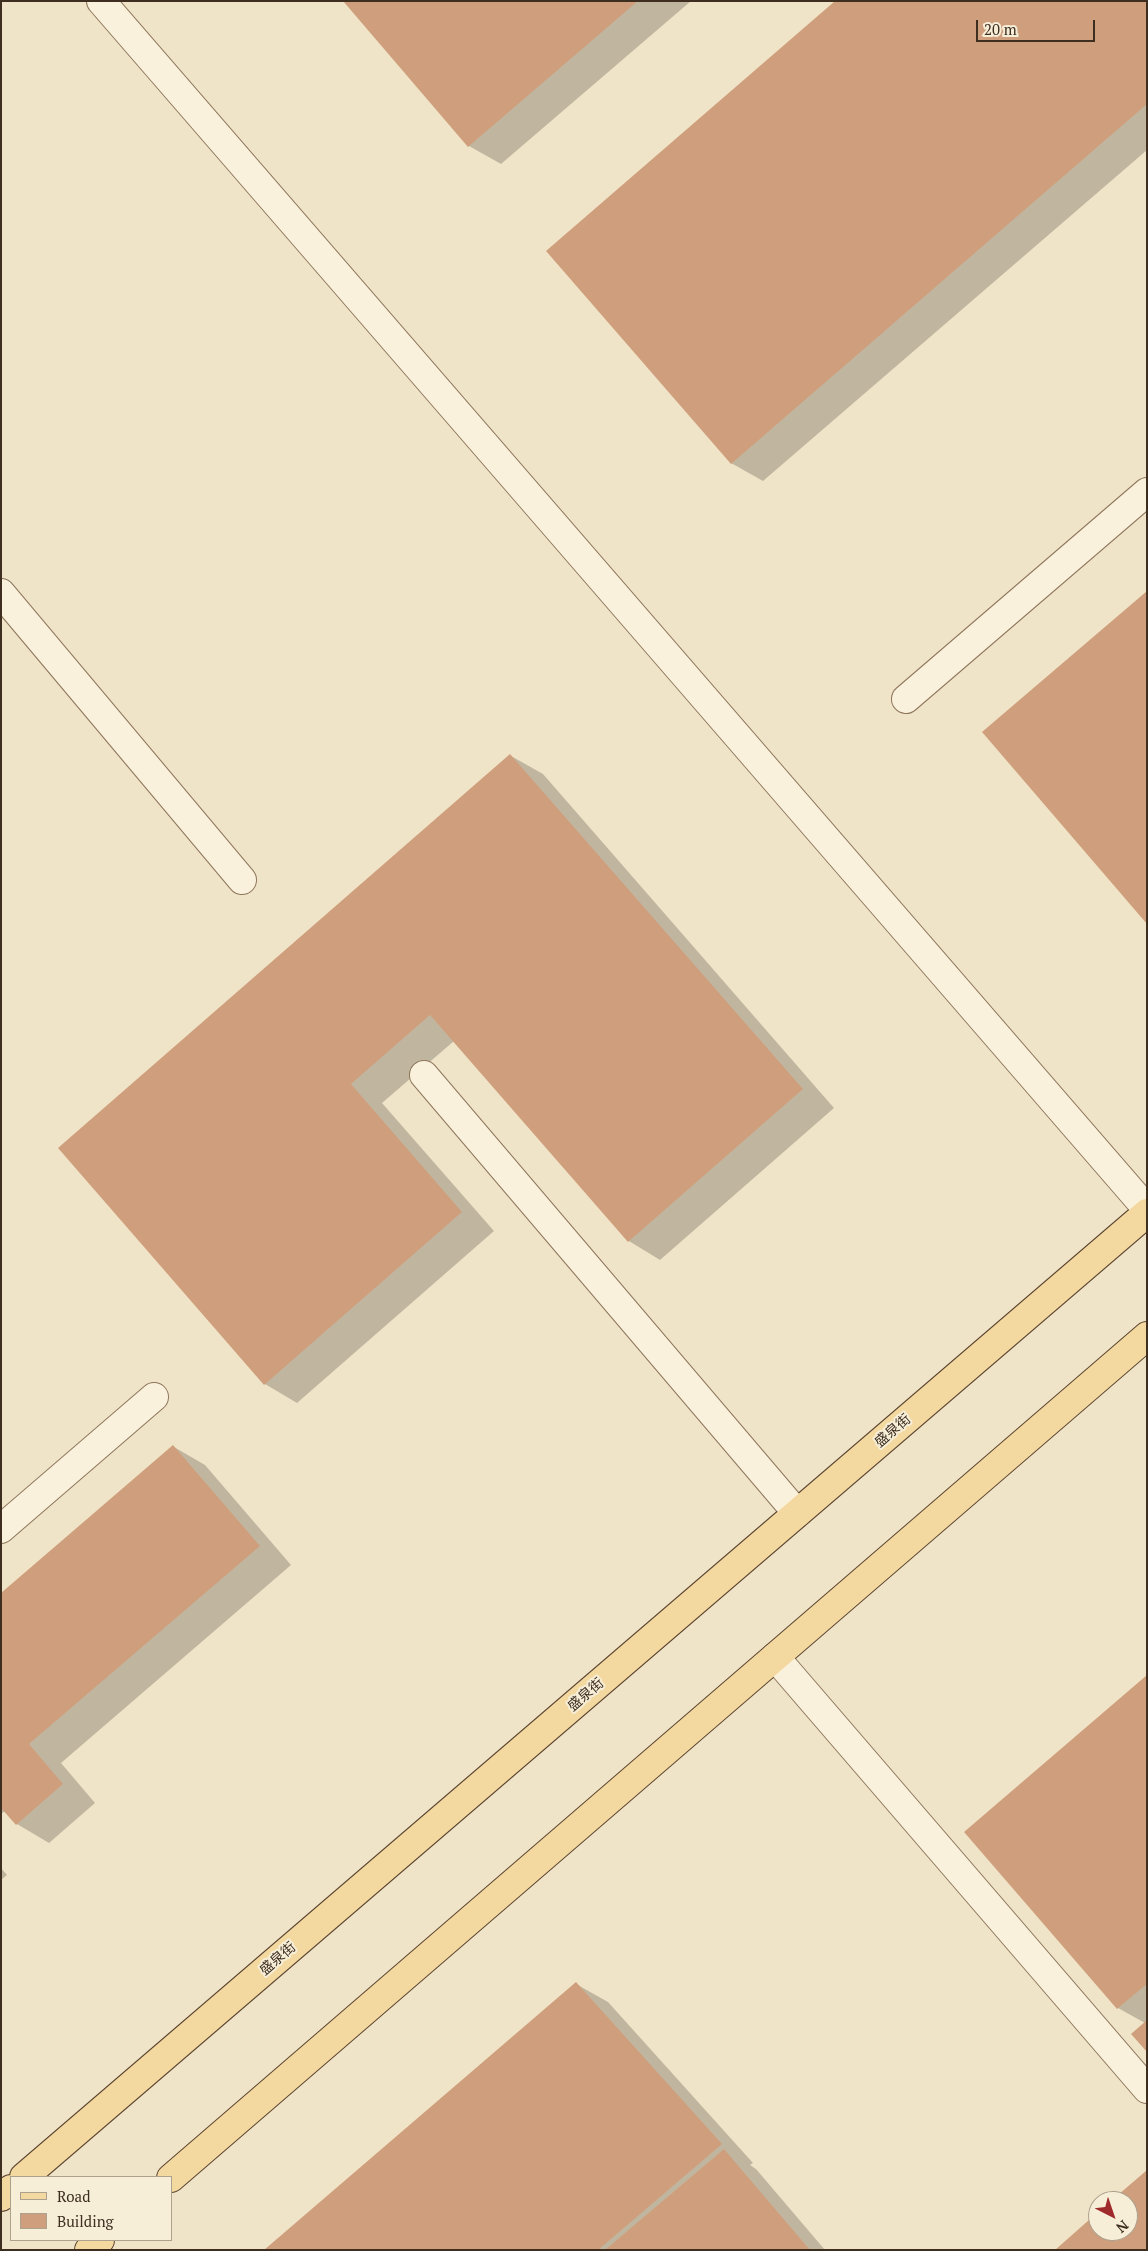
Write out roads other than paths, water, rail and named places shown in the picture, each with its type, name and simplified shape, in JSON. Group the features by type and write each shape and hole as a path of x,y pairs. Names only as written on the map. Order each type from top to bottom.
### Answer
{"main road":[{"name":"盛泉街","path":"25,2176 1147,1211"},
{"path":"172,2177 1147,1336"},
{"path":"89,2250 99,2241"}],"street":[{"path":"101,1 1147,1211"},
{"path":"906,699 1147,492"},
{"path":"1,593 242,880"},
{"path":"424,1075 797,1513"},
{"path":"1,1529 154,1397"},
{"path":"775,1657 1147,2089"}]}
